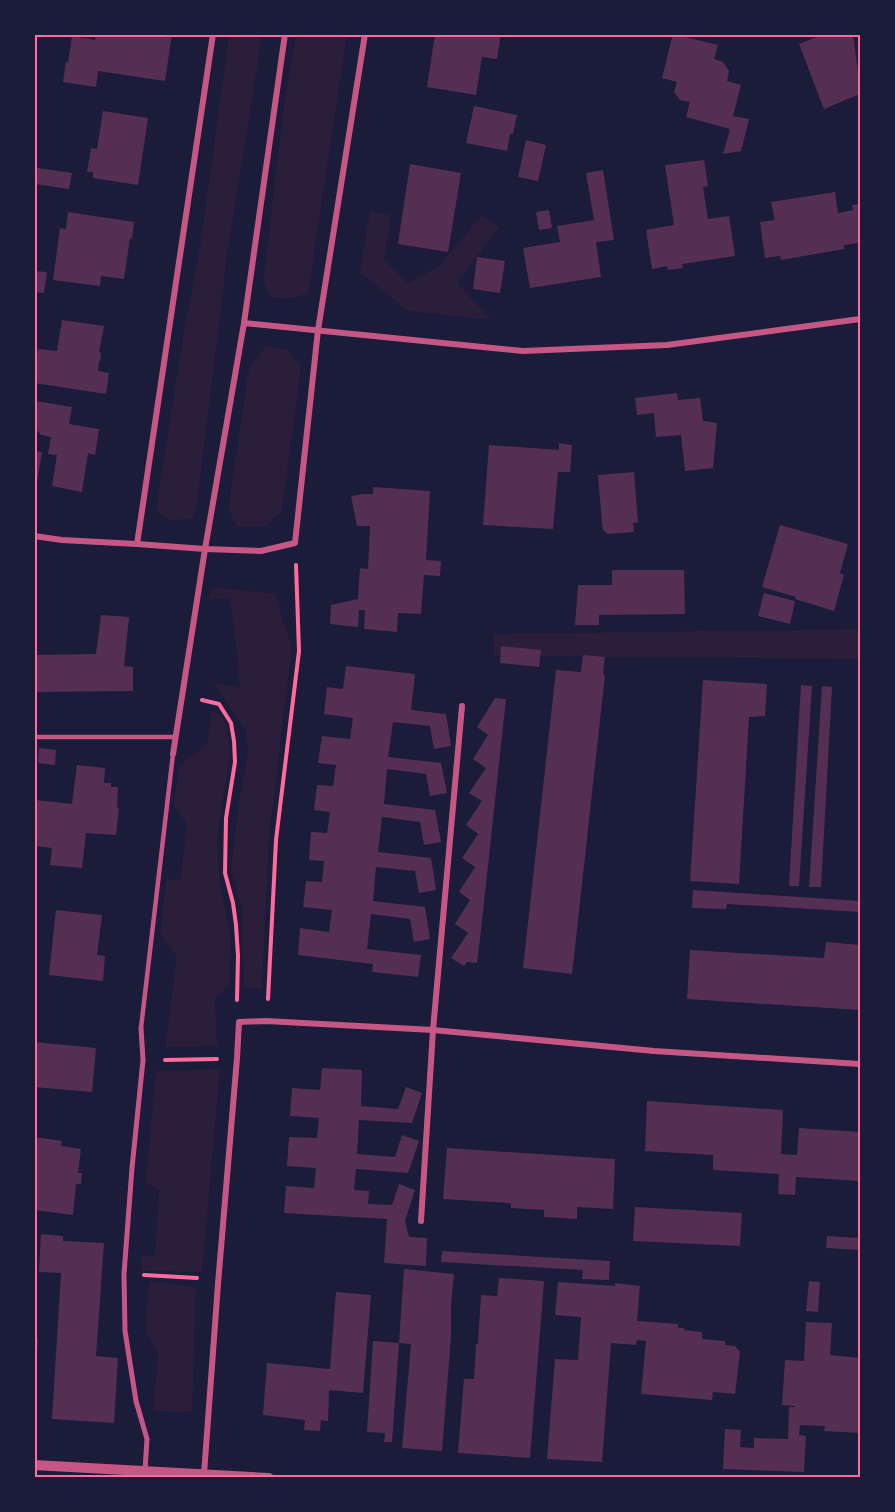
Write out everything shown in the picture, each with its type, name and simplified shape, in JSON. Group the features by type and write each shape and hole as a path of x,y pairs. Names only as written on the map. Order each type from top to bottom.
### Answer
{"street":[{"path":"137,544 213,34"},
{"path":"172,754 244,323 285,34"},
{"path":"34,536 62,540 261,551 295,543 318,330 365,34"},
{"path":"244,323 523,351 667,345 861,319"},
{"path":"421,1221 433,1030 462,706"},
{"path":"204,1474 238,1022 266,1021 433,1030 654,1051 861,1065"},
{"path":"141,1028 143,1060 124,1274 125,1331 136,1401 147,1439 145,1471"},
{"path":"34,1465 269,1478"}],"lane":[{"path":"34,737 174,737"},
{"path":"141,1028 172,754"}],"path":[{"path":"266,1021 276,840 299,651 295,543"},
{"path":"181,695 219,704 231,723 235,762 226,818 225,873 236,925 238,1022"},
{"path":"143,1060 237,1058"},
{"path":"124,1274 218,1279"}],"shaded area":[{"path":"229,35 262,35 227,256 197,504 193,519 169,520 156,510 183,337 199,254"},
{"path":"296,35 347,35 308,293 289,299 270,296 263,281 285,99"},
{"path":"370,210 391,216 384,260 408,284 440,265 482,215 499,227 457,283 491,320 408,311 360,272"},
{"path":"266,346 287,349 301,366 282,511 264,527 237,526 228,509 249,368"},
{"path":"213,587 276,594 292,647 269,837 262,988 244,988 242,908 231,869 237,815 248,752 246,730 213,682 240,688 230,598 209,599"},
{"path":"860,629 860,659 494,656 493,634"},
{"path":"212,710 220,715 226,724 230,753 217,839 220,883 231,939 230,985 215,998 217,1046 165,1047 177,957 160,933 166,879 180,880 187,824 174,806 179,766 207,744"},
{"path":"220,1069 202,1272 142,1271 141,1256 155,1256 159,1191 146,1181 156,1071"},
{"path":"149,1281 196,1287 192,1413 153,1411 158,1353 145,1332"}],"building":[{"path":"96,34 148,36 148,34 172,34 165,81 98,71 96,87 63,82 72,36 95,40"},
{"path":"435,34 501,34 497,59 482,57 476,95 427,87"},
{"path":"673,34 718,45 714,59 723,62 729,71 727,81 741,85 733,116 749,119 741,151 723,154 730,129 686,117 690,102 680,100 674,92 677,82 662,78"},
{"path":"824,34 853,34 860,94 824,109 799,44"},
{"path":"474,106 517,115 507,151 466,143"},
{"path":"103,111 148,118 138,185 93,178 93,172 87,172 91,148 97,149"},
{"path":"526,140 546,145 538,181 518,177"},
{"path":"704,160 708,186 703,187 708,219 729,216 735,256 682,264 683,268 668,270 667,266 652,269 646,230 674,225 665,165"},
{"path":"410,164 461,173 448,252 398,244"},
{"path":"37,168 72,173 69,189 35,184"},
{"path":"603,170 614,240 596,242 601,277 530,288 523,248 560,242 557,226 594,220 586,173"},
{"path":"835,192 838,213 853,210 852,205 860,204 860,251 858,243 844,245 844,249 781,260 780,256 765,258 760,222 775,220 771,202"},
{"path":"549,210 552,228 539,230 536,212"},
{"path":"68,212 134,222 124,279 101,276 100,286 53,280 60,228 66,229"},
{"path":"477,257 505,261 500,293 473,289"},
{"path":"34,271 47,272 44,293 34,292"},
{"path":"62,320 104,326 98,371 109,373 106,394 34,383 38,349 57,351"},
{"path":"677,393 678,400 700,398 703,421 717,423 713,468 685,471 681,435 656,437 654,413 637,415 635,398"},
{"path":"36,401 72,407 69,424 99,429 95,455 88,453 82,492 52,486 57,455 48,454 51,437 41,435 34,427 34,403"},
{"path":"559,443 572,445 570,472 558,472 553,529 483,525 489,445 559,450"},
{"path":"34,451 42,452 36,488 34,488"},
{"path":"634,472 638,522 633,523 634,532 608,534 603,530 598,475"},
{"path":"373,487 430,491 426,560 441,561 440,576 424,575 421,614 398,613 397,632 364,629 365,610 359,610 358,627 330,624 331,605 358,599 360,568 368,569 370,526 357,526 351,496 373,494"},
{"path":"780,525 848,544 840,573 844,575 834,611 762,587"},
{"path":"612,570 684,570 685,614 599,615 599,625 575,625 578,585 612,585"},
{"path":"764,593 795,601 790,624 758,616"},
{"path":"101,615 129,617 124,666 133,667 133,691 34,692 34,655 96,654"},
{"path":"501,646 541,650 539,667 500,663"},
{"path":"583,655 605,657 603,674 605,675 572,974 523,968 556,670 581,672"},
{"path":"346,666 415,674 411,710 446,714 451,746 434,749 430,726 393,722 388,757 441,763 447,793 430,796 426,774 387,769 384,804 435,810 441,842 424,845 420,822 382,817 378,852 431,858 436,890 419,893 415,871 376,867 373,901 425,907 430,939 414,942 410,919 371,914 367,949 421,955 418,977 372,972 373,964 298,955 300,928 329,932 332,910 303,907 306,881 322,882 324,861 309,860 311,832 327,833 330,812 314,810 317,785 333,786 336,765 318,763 322,736 350,739 353,718 324,714 327,687 343,689"},
{"path":"703,680 767,684 765,716 749,717 739,884 690,881"},
{"path":"801,685 812,686 799,886 789,886"},
{"path":"822,686 832,687 821,887 809,887"},
{"path":"495,698 506,699 481,930 477,963 467,962 464,966 451,958 468,933 455,924 470,900 459,892 475,867 462,858 478,834 466,825 482,801 469,793 486,768 473,759 488,735 477,727"},
{"path":"39,748 56,750 55,765 38,763"},
{"path":"77,765 105,768 104,783 111,783 111,787 118,787 117,807 119,808 116,835 86,833 82,868 50,865 52,848 34,846 36,800 72,804"},
{"path":"693,890 860,901 860,912 727,904 726,909 692,908"},
{"path":"56,910 102,915 97,955 105,956 103,981 49,975"},
{"path":"826,942 860,945 858,959 860,959 860,1010 687,999 690,950 824,958"},
{"path":"34,1042 96,1048 92,1092 34,1087"},
{"path":"322,1068 362,1070 361,1106 398,1109 406,1087 422,1093 412,1123 359,1120 357,1154 395,1157 402,1135 419,1141 408,1173 356,1169 354,1190 369,1191 368,1204 392,1205 399,1184 415,1190 405,1221 409,1237 427,1238 426,1266 384,1263 387,1219 284,1213 286,1186 314,1188 316,1168 287,1166 289,1137 317,1138 319,1118 290,1116 292,1088 320,1090"},
{"path":"647,1101 783,1110 781,1154 797,1155 799,1128 860,1132 860,1181 796,1177 795,1195 778,1194 779,1174 713,1170 713,1155 645,1151"},
{"path":"34,1137 62,1141 61,1146 81,1149 78,1173 82,1173 81,1184 76,1184 73,1215 34,1210"},
{"path":"447,1148 615,1159 613,1209 577,1207 577,1219 544,1217 544,1210 511,1208 511,1203 443,1199"},
{"path":"635,1207 742,1213 740,1246 633,1241"},
{"path":"41,1234 63,1236 63,1241 104,1243 96,1356 118,1358 114,1423 52,1419 61,1273 39,1272"},
{"path":"827,1236 860,1238 860,1250 826,1248"},
{"path":"442,1251 610,1261 609,1280 582,1279 583,1270 441,1262"},
{"path":"404,1269 454,1274 442,1451 402,1448 411,1344 399,1343"},
{"path":"499,1278 544,1281 530,1458 458,1453 464,1379 474,1379 481,1295 497,1296"},
{"path":"809,1281 820,1282 818,1312 806,1311"},
{"path":"558,1282 640,1286 637,1321 678,1324 678,1328 684,1328 684,1330 702,1332 702,1339 725,1341 725,1345 735,1346 740,1352 735,1394 713,1392 712,1400 641,1394 646,1341 637,1340 636,1345 611,1343 602,1462 547,1459 555,1359 578,1360 581,1317 555,1315"},
{"path":"336,1292 371,1295 363,1393 329,1390 328,1421 321,1420 320,1431 304,1430 305,1420 263,1415 267,1363 330,1369"},
{"path":"806,1322 832,1323 830,1355 860,1358 860,1433 824,1431 825,1426 800,1425 799,1435 806,1436 804,1472 723,1469 725,1429 741,1430 740,1447 754,1448 754,1438 788,1439 789,1407 795,1406 782,1405 785,1360 804,1361"},
{"path":"34,1339 38,1339 36,1365 34,1365"},
{"path":"373,1341 399,1343 392,1442 384,1442 385,1433 367,1432"}]}
